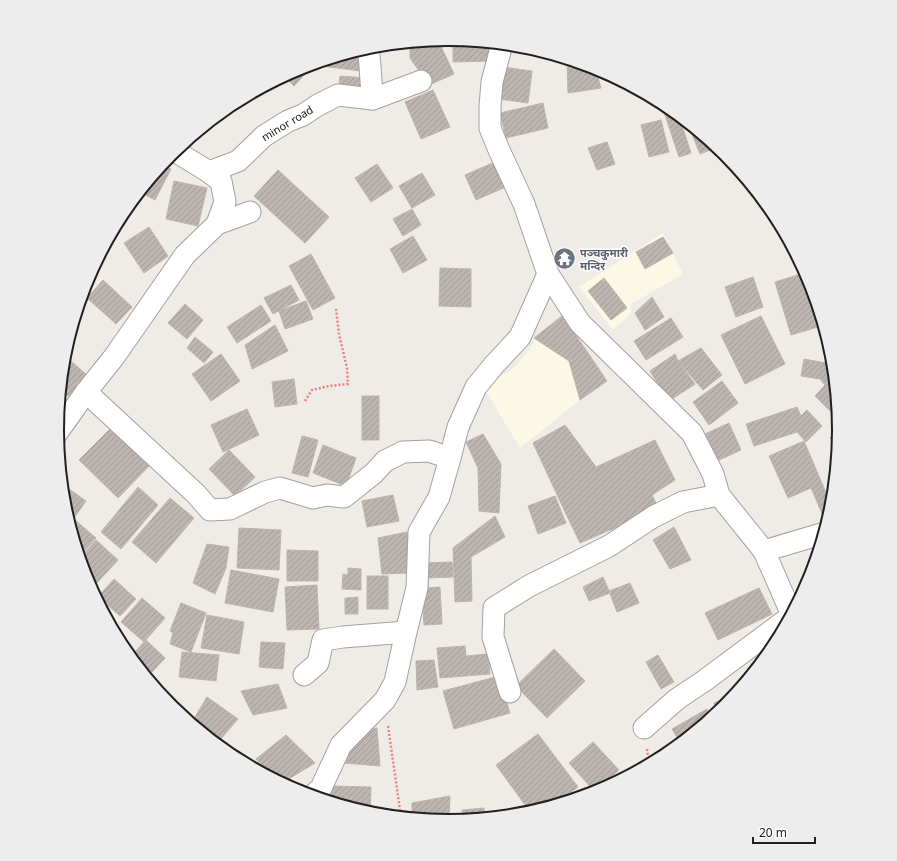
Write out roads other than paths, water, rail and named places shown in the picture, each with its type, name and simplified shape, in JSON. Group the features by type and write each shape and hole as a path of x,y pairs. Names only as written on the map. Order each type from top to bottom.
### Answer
{"street":[{"path":"501,49 492,82 490,128 524,204 548,274 580,323 692,433 713,474 719,495 764,551 788,610"},
{"name":"minor road","path":"209,172 238,160 264,136 288,121 338,95 373,99 369,54"},
{"path":"181,155 221,181 225,202 217,224"},
{"path":"64,423 86,392 114,357 185,255 217,224 250,212"},
{"path":"317,792 321,788 341,745 385,700 395,682 417,588 419,532 439,497 458,426 476,387 520,337 548,274"},
{"path":"86,392 196,494 210,510 230,509 265,492 280,488 313,498 327,495 344,497 374,473 385,461 403,452 429,451 450,458"},
{"path":"510,692 493,637 494,608 529,586 609,546 653,517 682,502 719,495"},
{"path":"764,551 819,534"},
{"path":"644,728 677,699 704,681 780,624"},
{"path":"304,675 318,663 323,640 406,632"}],"place":[{"name":"पञ्चकुमारी मन्दिर","path":"564,258"}]}
